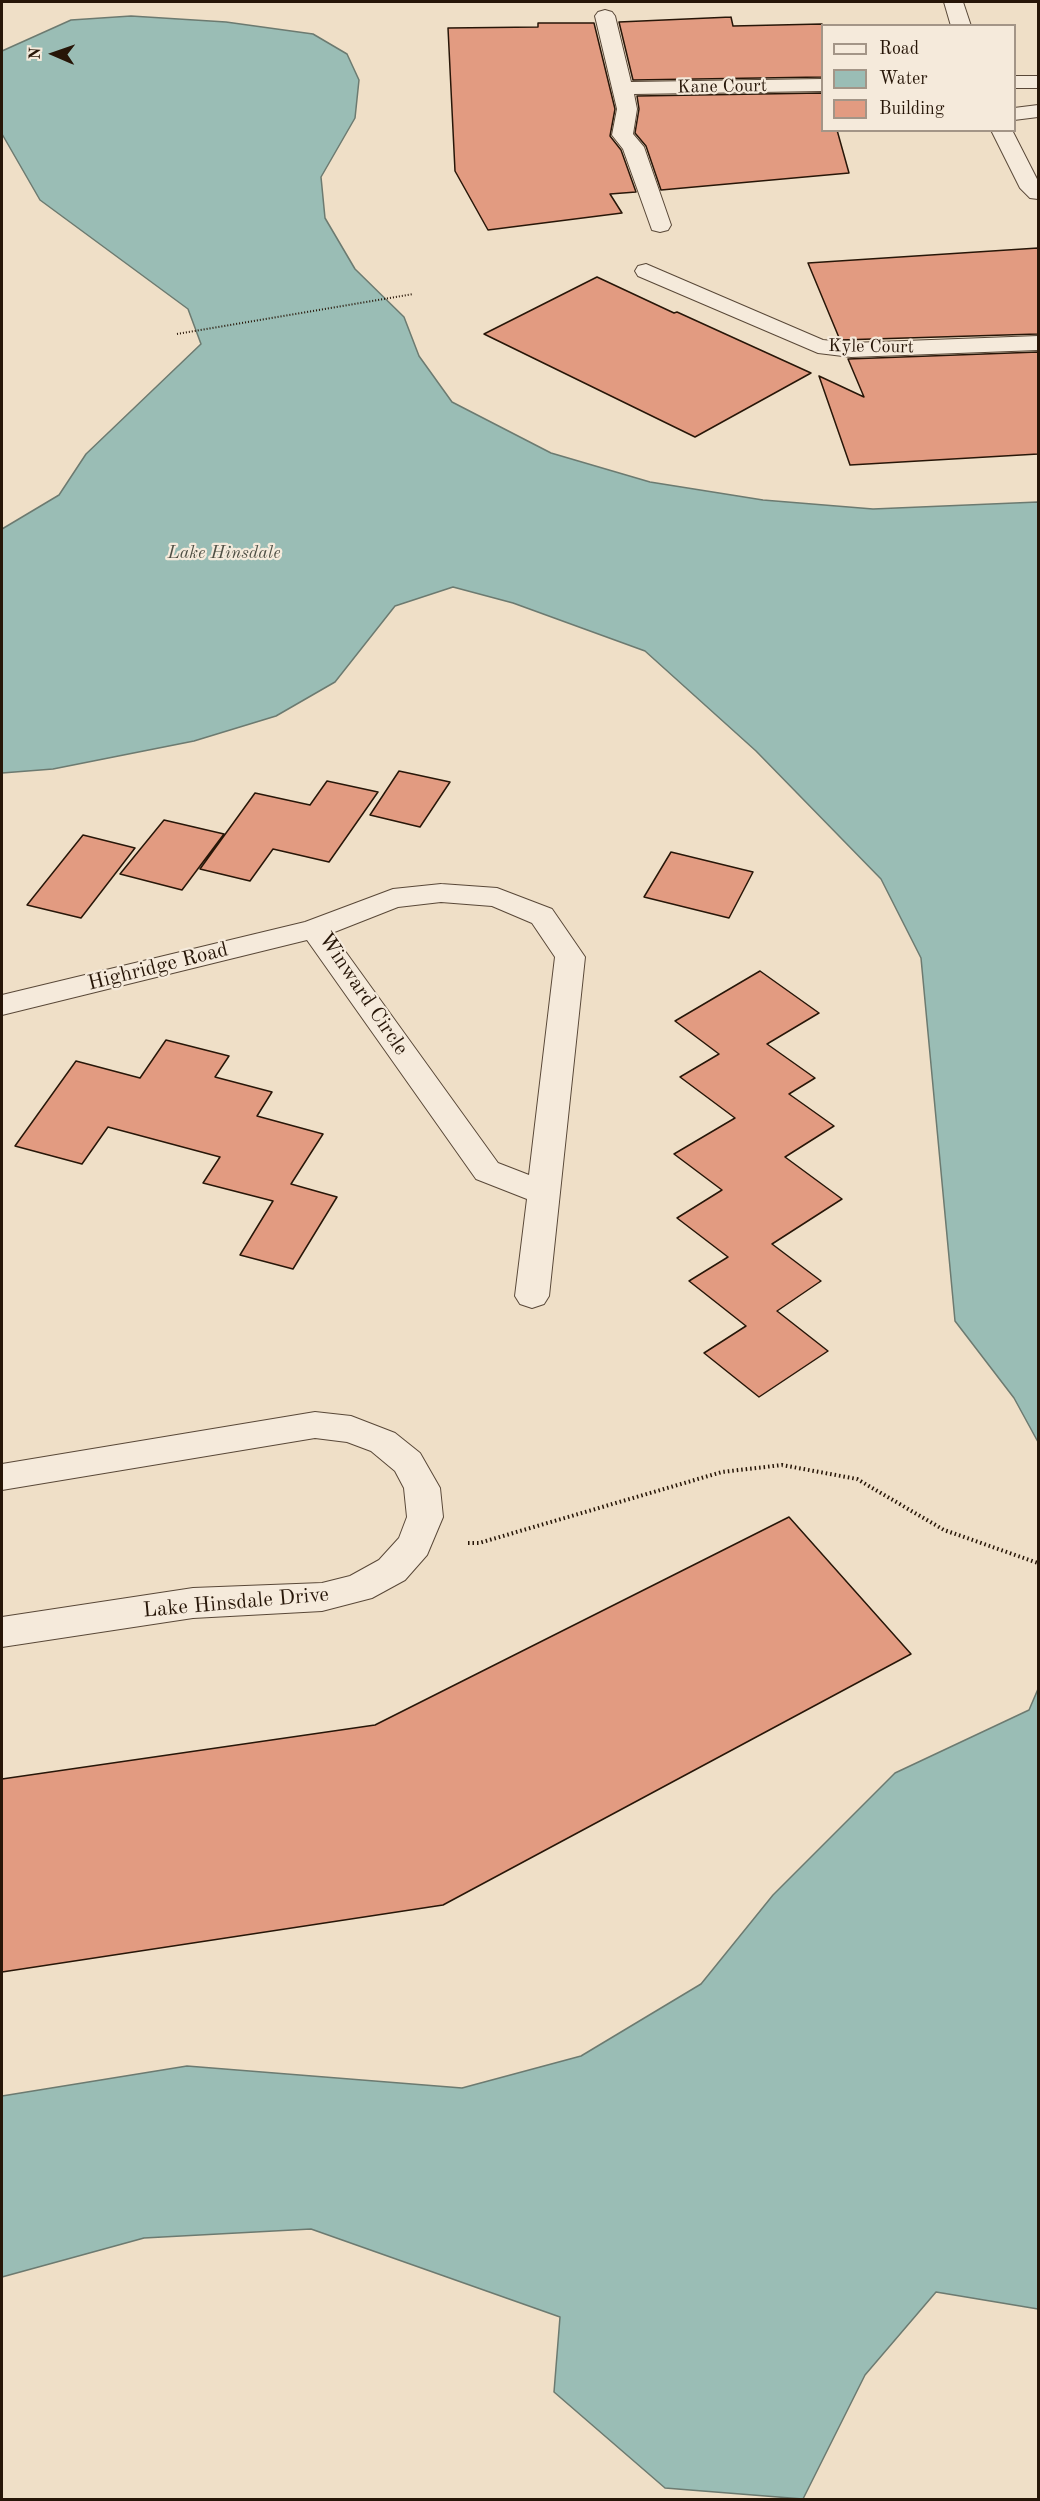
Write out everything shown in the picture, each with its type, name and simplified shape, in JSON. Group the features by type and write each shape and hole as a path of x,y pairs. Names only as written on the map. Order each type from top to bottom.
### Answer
{"street":[{"path":"954,2 960,24"},
{"path":"605,16 627,109 622,135 633,147 660,225"},
{"path":"1016,82 1038,82"},
{"name":"Kane Court","path":"621,88 821,85"},
{"name":"Kane Court","path":"627,109 821,94"},
{"path":"1016,114 1038,111"},
{"path":"1002,132 1028,183 1038,193"},
{"name":"Kyle Court","path":"646,271 818,346 851,350 1038,344"},
{"name":"Winward Circle","path":"532,1296 544,1192 570,957 542,916 497,897 441,893 393,898 314,929 487,1171 544,1192"},
{"name":"Highridge Road","path":"2,1005 314,929"},
{"name":"Lake Hinsdale Drive","path":"2,1477 315,1425 351,1429 383,1442 408,1462 422,1488 425,1517 414,1545 392,1570 359,1588 322,1597 193,1603 2,1632"}],"path":[{"path":"177,334 413,294"},
{"path":"414,1545 479,1543 722,1472 782,1465 857,1479 944,1530 1038,1563"}],"water":[{"name":"Lake Hinsdale","path":"131,16 226,22 313,34 347,54 359,80 355,118 321,177 325,218 355,269 404,317 419,356 452,402 551,453 650,482 763,500 873,509 1038,502 1038,1442 1014,1398 955,1321 921,958 881,879 756,751 645,651 513,603 453,587 395,606 335,682 276,716 194,741 53,769 2,773 2,529 59,495 86,454 201,344 188,309 40,200 2,134 2,51 71,20"},
{"path":"1038,1689 1038,2309 936,2292 865,2375 803,2499 665,2488 554,2392 560,2317 311,2229 144,2238 2,2277 2,2096 187,2066 462,2088 581,2056 701,1984 773,1895 895,1773 1029,1710"}],"building":[{"path":"731,17 733,26 821,24 821,77 633,80 619,22"},
{"path":"538,23 594,23 615,109 610,136 621,150 636,192 610,194 622,213 488,230 455,171 448,28 538,27"},
{"path":"821,93 821,132 838,132 849,173 661,190 646,146 635,133 639,109 637,96"},
{"path":"1038,248 1038,334 840,340 808,263"},
{"path":"597,277 811,373 695,437 484,334"},
{"path":"1038,352 1038,454 850,465 819,376 864,397 848,359"},
{"path":"399,771 450,782 420,827 370,815"},
{"path":"327,781 378,792 329,862 273,849 250,881 200,869 255,793 310,805"},
{"path":"164,820 224,834 182,890 120,874"},
{"path":"83,835 135,848 81,918 27,905"},
{"path":"671,852 753,872 729,918 644,897"},
{"path":"760,971 819,1013 767,1044 815,1078 789,1094 834,1126 785,1157 842,1199 772,1244 821,1281 777,1311 828,1351 759,1397 704,1353 746,1326 689,1281 728,1257 677,1218 722,1190 674,1154 735,1118 680,1077 719,1054 675,1021"},
{"path":"166,1040 229,1056 215,1077 272,1092 257,1116 323,1134 291,1184 337,1197 293,1269 240,1255 273,1201 203,1183 220,1157 108,1127 82,1164 15,1146 76,1061 140,1078"},
{"path":"789,1517 911,1654 443,1905 2,1972 2,1779 375,1725"}]}
